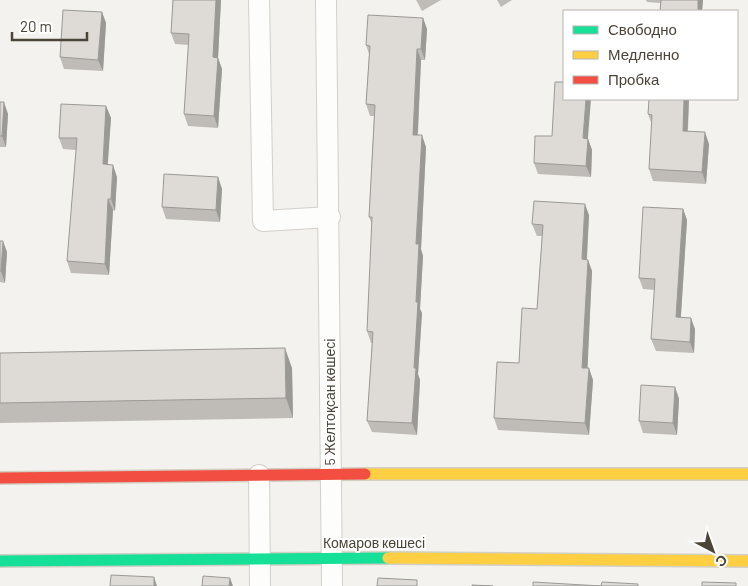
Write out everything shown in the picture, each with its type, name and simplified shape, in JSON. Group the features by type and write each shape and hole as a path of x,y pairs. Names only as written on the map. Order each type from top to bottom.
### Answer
{"street":[{"path":"259,0 262,222 330,217"},
{"name":"5 Желтоқсан көшесі","path":"326,0 330,217 332,586"},
{"path":"0,478 330,474 748,474"},
{"path":"259,475 260,586"},
{"name":"Комаров көшесі","path":"0,561 332,557 748,561"}],"building":[{"path":"173,0 216,0 213,57 218,58 214,116 184,114 189,34 171,33"},
{"path":"661,0 698,0 698,10 660,10"},
{"path":"63,10 102,12 98,60 60,57"},
{"path":"368,15 423,18 421,49 417,49 413,135 422,135 416,244 419,244 416,302 418,302 412,423 367,421 373,332 367,331 372,217 369,217 375,105 366,104 370,46 366,45"},
{"path":"555,82 563,82 563,100 586,100 583,138 588,139 586,166 534,163 535,136 552,136"},
{"path":"649,100 684,100 683,131 705,132 702,172 649,169 652,115 648,114"},
{"path":"0,102 4,102 2,136 0,136"},
{"path":"61,104 106,106 103,164 113,165 111,199 108,199 105,264 67,261 77,138 59,138"},
{"path":"164,174 218,177 216,210 162,207"},
{"path":"534,201 585,204 582,259 588,260 582,368 589,368 585,423 494,418 497,362 519,363 522,308 537,309 543,225 532,224"},
{"path":"643,207 683,209 676,317 691,318 690,342 651,339 655,279 639,278"},
{"path":"0,241 3,241 1,271 0,271"},
{"path":"285,348 286,398 0,403 0,353"},
{"path":"641,385 675,387 673,423 639,421"},
{"path":"111,575 154,577 154,586 110,586"},
{"path":"203,576 230,578 229,586 202,586"},
{"path":"378,578 417,580 417,586 377,586"},
{"path":"533,582 601,586 533,586"},
{"path":"602,582 638,584 638,586 601,586"},
{"path":"702,582 736,583 736,586 702,586"}],"traffic: fast":[{"path":"0,561 388,558"}],"traffic: slow":[{"path":"365,474 748,474"},
{"path":"388,558 748,561"}],"traffic: jam":[{"path":"0,478 365,474"}]}
